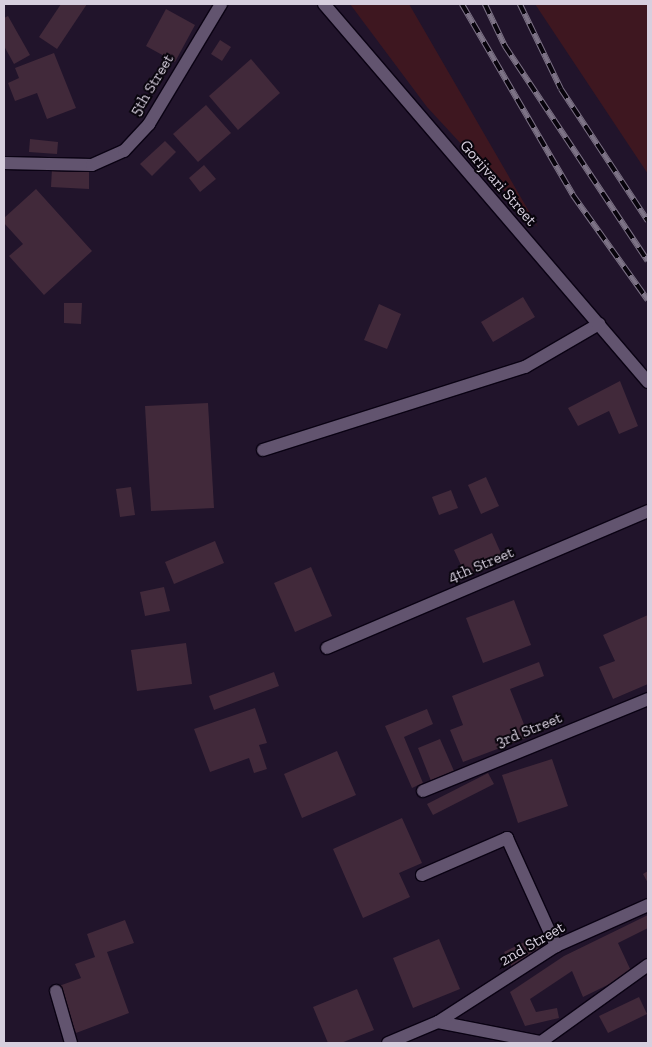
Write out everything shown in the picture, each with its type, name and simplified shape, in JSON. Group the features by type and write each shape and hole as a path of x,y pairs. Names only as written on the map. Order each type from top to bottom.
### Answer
{"street":[{"name":"5th Street","path":"4,162 92,165 124,151 149,124 221,4"},
{"name":"Gorijvari Street","path":"324,4 648,382"},
{"path":"263,450 525,368 599,324"},
{"name":"4th Street","path":"328,648 648,511"},
{"name":"3rd Street","path":"422,791 648,700"},
{"path":"422,875 507,838 556,946"},
{"name":"2nd Street","path":"388,1043 438,1022 556,946 648,905"},
{"path":"438,1022 541,1042 648,965"},
{"path":"56,991 71,1043"}],"shaded area":[{"path":"350,4 409,4 538,227 427,107"},
{"path":"535,4 648,4 648,174"}],"building":[{"path":"61,4 87,4 57,49 39,37"},
{"path":"166,9 195,25 175,62 146,46"},
{"path":"8,16 30,55 14,64 4,46 4,18"},
{"path":"220,40 231,47 222,61 211,54"},
{"path":"54,53 76,108 47,119 37,93 15,101 8,83 19,78 15,68"},
{"path":"251,59 280,93 238,130 209,96"},
{"path":"206,105 231,133 198,162 173,134"},
{"path":"30,139 58,142 57,154 29,152"},
{"path":"165,141 176,152 152,176 140,164"},
{"path":"204,165 216,179 200,192 189,178"},
{"path":"52,168 89,169 89,189 51,187"},
{"path":"36,189 92,251 44,295 9,256 23,244 4,223 4,218"},
{"path":"523,297 535,317 493,342 481,322"},
{"path":"64,303 82,303 81,324 64,323"},
{"path":"379,304 401,314 387,349 364,340"},
{"path":"620,381 638,426 619,434 609,411 578,426 568,408"},
{"path":"208,403 214,508 151,511 145,406"},
{"path":"486,477 499,506 481,514 468,485"},
{"path":"131,487 135,515 120,517 116,489"},
{"path":"451,490 458,508 439,515 432,497"},
{"path":"492,533 504,560 466,576 454,550"},
{"path":"215,541 224,563 174,584 165,562"},
{"path":"311,567 332,616 295,632 274,583"},
{"path":"164,587 170,611 145,616 140,592"},
{"path":"514,600 531,645 483,663 466,618"},
{"path":"648,615 648,684 613,699 599,667 615,661 603,635"},
{"path":"186,643 192,684 137,691 131,650"},
{"path":"539,662 544,676 510,689 529,737 463,762 450,730 463,725 452,696"},
{"path":"274,672 279,686 214,710 209,696"},
{"path":"255,708 267,743 259,745 267,769 254,773 249,758 210,772 194,729"},
{"path":"427,709 433,724 404,737 423,783 412,788 385,726"},
{"path":"440,739 454,771 431,781 418,748"},
{"path":"337,751 356,795 302,818 284,774"},
{"path":"552,759 568,806 518,823 502,775"},
{"path":"488,773 494,784 433,815 427,804"},
{"path":"402,818 422,863 399,873 410,897 363,918 333,849"},
{"path":"648,871 648,883 643,874"},
{"path":"648,915 648,928 618,943 632,973 583,997 572,971 530,999 536,1012 557,1008 559,1018 525,1026 510,992 564,956"},
{"path":"125,920 134,943 107,952 129,1013 76,1033 59,986 81,978 75,964 95,957 87,934"},
{"path":"541,934 548,949 512,967 504,952"},
{"path":"439,939 460,989 413,1008 393,958"},
{"path":"357,989 374,1030 341,1043 328,1043 313,1007"},
{"path":"639,997 647,1014 608,1033 599,1016"}],"railway":[{"path":"462,4 573,195 648,300"},
{"path":"485,4 505,46 648,261"},
{"path":"520,4 561,89 648,221"}]}
